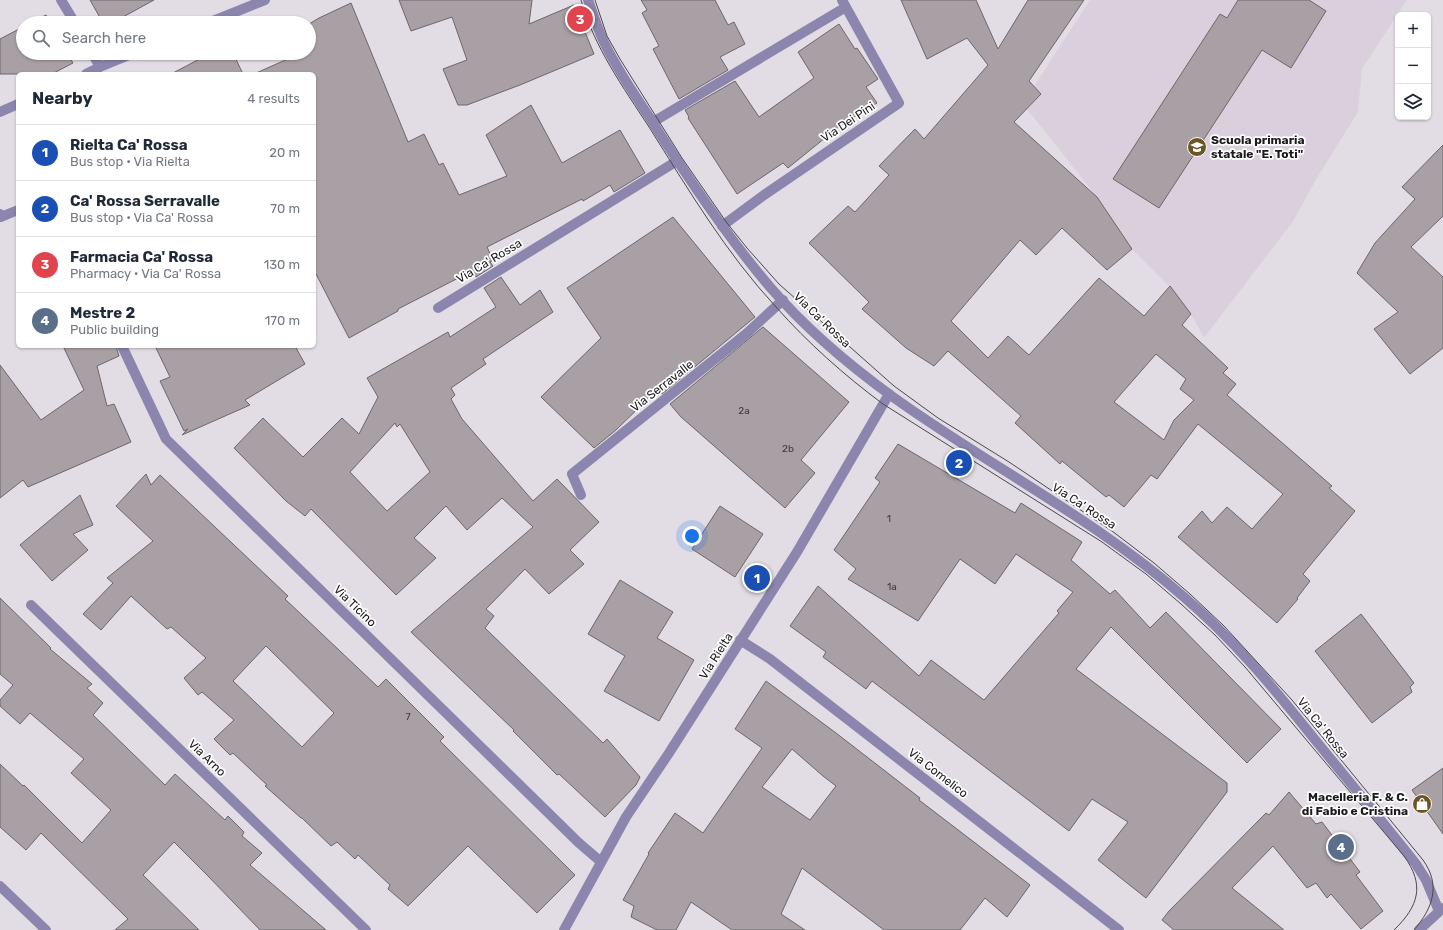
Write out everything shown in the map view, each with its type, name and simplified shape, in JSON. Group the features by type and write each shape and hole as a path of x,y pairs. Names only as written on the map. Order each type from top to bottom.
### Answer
{"street":[{"path":"61,0 71,16"},
{"path":"225,16 265,0"},
{"name":"Via Ca' Rossa","path":"588,0 602,38 611,56 677,161 722,226 773,290 804,323 839,355 889,394 933,425 1107,536 1186,598 1251,662 1287,704 1419,868 1441,910"},
{"name":"Via Dei Pini","path":"653,122 844,4 899,103 770,191 722,226"},
{"path":"96,60 100,67"},
{"path":"90,72 117,60"},
{"path":"0,112 16,105"},
{"name":"Via Ca' Rossa","path":"438,308 677,161"},
{"path":"0,214 1,217 16,211"},
{"name":"Via Serravalle","path":"581,496 572,474 735,344 783,300"},
{"name":"Via Ticino","path":"123,348 166,439 568,832 600,861"},
{"name":"Via Rielta","path":"564,930 600,861 626,817 669,753 797,552 889,394"},
{"name":"Via Arno","path":"31,605 366,930"},
{"name":"Via Comelico","path":"740,640 770,659 1119,930"},
{"path":"0,886 46,930"},
{"path":"1419,930 1441,910"}],"shaded area":[{"name":"Scuola primaria statale \"E. Toti\"","path":"1090,0 1407,0 1399,12 1395,12 1395,18 1362,69 1358,112 1315,181 1294,220 1204,338 1191,314 1170,287 1132,249 1100,201 1027,109 1041,94 1034,86"}],"building":[{"path":"90,0 154,0 125,16 99,16"},
{"path":"399,0 532,0 529,24 574,5 594,54 467,105 458,105 443,69 467,60 452,17 411,31"},
{"path":"641,0 715,0 728,25 734,22 745,44 720,57 728,70 679,99 653,49 659,46 642,13 647,10"},
{"path":"901,0 976,0 998,49 1028,0 1084,0 1029,81 1041,94 1014,122 1097,197 1132,249 1107,270 1062,228 1036,255 1020,240 951,321 988,358 1008,336 1029,355 1099,278 1144,316 1170,286 1191,314 1182,325 1228,368 1223,373 1236,384 1227,395 1332,486 1329,488 1355,511 1303,574 1310,581 1297,598 1298,599 1277,623 1178,537 1202,511 1212,523 1227,507 1252,529 1283,494 1198,424 1157,479 1151,475 1124,507 1109,495 1106,497 1062,461 1060,464 1015,423 1021,416 948,351 934,366 906,348 862,309 869,302 809,243 848,206 855,212 889,175 879,166 915,129 924,139 988,65 967,38 927,59","holes":["1156,354 1186,379 1180,389 1194,400 1174,420 1164,440 1114,402"]},
{"path":"1238,0 1309,0 1326,11 1291,68 1262,50 1159,208 1113,179 1220,14 1227,18"},
{"path":"351,3 408,142 424,134 439,165 443,163 459,195 507,176 486,135 531,105 562,163 620,130 645,173 614,192 610,185 583,201 582,199 487,247 493,260 490,262 493,266 476,277 472,271 398,309 398,311 349,338 316,274 316,72 258,72 285,60 316,60 316,20"},
{"path":"839,24 855,49 857,48 878,79 866,87 877,103 841,125 788,168 783,163 737,194 688,118 689,117 685,110 735,81 759,117 814,78 798,52"},
{"path":"16,31 16,60 71,60 73,63 56,72 16,72 16,74 0,74 0,39"},
{"path":"198,60 236,60 242,72 175,72"},
{"path":"1443,145 1443,216 1411,247 1443,277 1443,348 1410,374 1374,329 1398,312 1357,273 1375,243 1415,199 1402,187"},
{"path":"673,217 755,317 662,394 658,389 616,430 594,448 541,397 601,338 567,288"},
{"path":"501,277 520,305 540,290 553,312 483,359 486,364 451,388 455,395 451,399 462,419 533,501 557,479 599,522 570,550 584,564 549,594 525,569 486,609 494,616 485,628 603,743 607,739 640,777 636,785 605,817 559,774 557,775 513,731 514,730 411,632 533,527 502,498 467,530 446,506 414,538 436,558 396,595 311,509 305,516 286,501 234,448 263,418 303,457 342,418 359,434 378,397 367,378 448,332 450,337 496,307 484,288","holes":["395,423 397,427 400,424 430,472 387,511 350,472"]},
{"path":"763,327 849,402 801,460 815,473 785,508 681,417 670,404"},
{"path":"64,348 117,348 119,356 97,366 107,406 114,404 131,442 28,487 23,480 0,498 0,365 41,420 84,390"},
{"path":"156,348 296,348 305,364 245,400 250,405 182,435 188,429 184,431 160,381 170,377"},
{"path":"898,444 1015,513 1021,503 1082,542 1071,560 1110,594 1115,590 1150,628 1166,612 1281,729 1247,763 1111,627 1076,669 1227,783 1227,792 1146,898 1098,860 1128,822 1092,799 1069,831 872,681 866,689 823,657 826,652 790,626 818,586 919,676 931,660 984,700 1059,613 1057,611 1073,592 1016,554 995,584 960,559 918,621 848,579 856,569 834,550 880,482 875,478"},
{"path":"146,474 151,485 160,475 288,596 285,599 378,687 386,679 444,737 440,741 575,875 537,913 468,846 408,906 388,889 390,885 358,855 355,859 337,842 331,846 302,818 265,786 267,785 233,753 230,755 214,739 234,720 202,692 198,695 184,678 206,658 171,627 167,629 131,596 101,630 83,614 113,583 107,578 153,541 116,506","holes":["266,646 334,713 302,747 233,681"]},
{"path":"80,495 93,525 73,534 88,550 52,581 20,545"},
{"path":"720,506 763,534 735,577 692,549"},
{"path":"620,580 673,612 657,638 694,660 659,721 604,691 625,656 588,634"},
{"path":"0,598 51,648 50,649 92,684 87,688 103,703 93,715 165,785 175,774 225,820 228,816 244,832 242,836 262,853 250,865 326,930 260,930 174,842 143,875 199,930 115,930 128,919 41,833 26,850 0,827 0,764 23,786 24,785 82,843 111,810 71,773 84,759 30,713 20,724 0,706 0,700 13,685 0,674"},
{"path":"1361,614 1414,683 1410,687 1412,692 1372,723 1315,651"},
{"path":"766,681 836,733 920,798 919,800 1030,885 1007,917 985,898 960,930 884,930 802,868 781,914 805,930 732,930 691,902 676,930 657,930 631,917 634,906 623,900 649,854 648,853 675,813 703,833 762,748 735,729","holes":["792,749 836,786 810,820 762,787"]},
{"path":"1443,768 1443,834 1412,790"},
{"path":"1289,792 1316,824 1322,822 1360,872 1356,875 1383,911 1361,929 1331,894 1327,898 1316,883 1307,888 1273,846 1232,888 1284,930 1174,930 1162,920 1169,911 1266,813 1269,815"}],"tram line":[{"path":"581,0 593,34 619,82 708,220 758,286 801,333 840,370 883,404 1102,542 1146,574 1215,635 1245,667 1404,856 1411,867 1417,886 1414,904 1394,930"},
{"path":"595,0 607,36 682,158 727,223 779,284 894,386 938,418 1009,462 1112,531 1154,563 1224,626 1292,700 1429,869 1433,887 1430,905 1421,922 1414,930"}],"place":[{"name":"Farmacia Ca' Rossa","path":"580,19"},
{"name":"Scuola primaria statale \"E. Toti\"","path":"1197,147"},
{"name":"Ca' Rossa Serravalle","path":"959,463"},
{"name":"Rielta Ca' Rossa","path":"757,578"},
{"name":"Macelleria F. & C. di Fabio e Cristina","path":"1422,804"},
{"name":"Mestre 2","path":"1341,847"}]}
